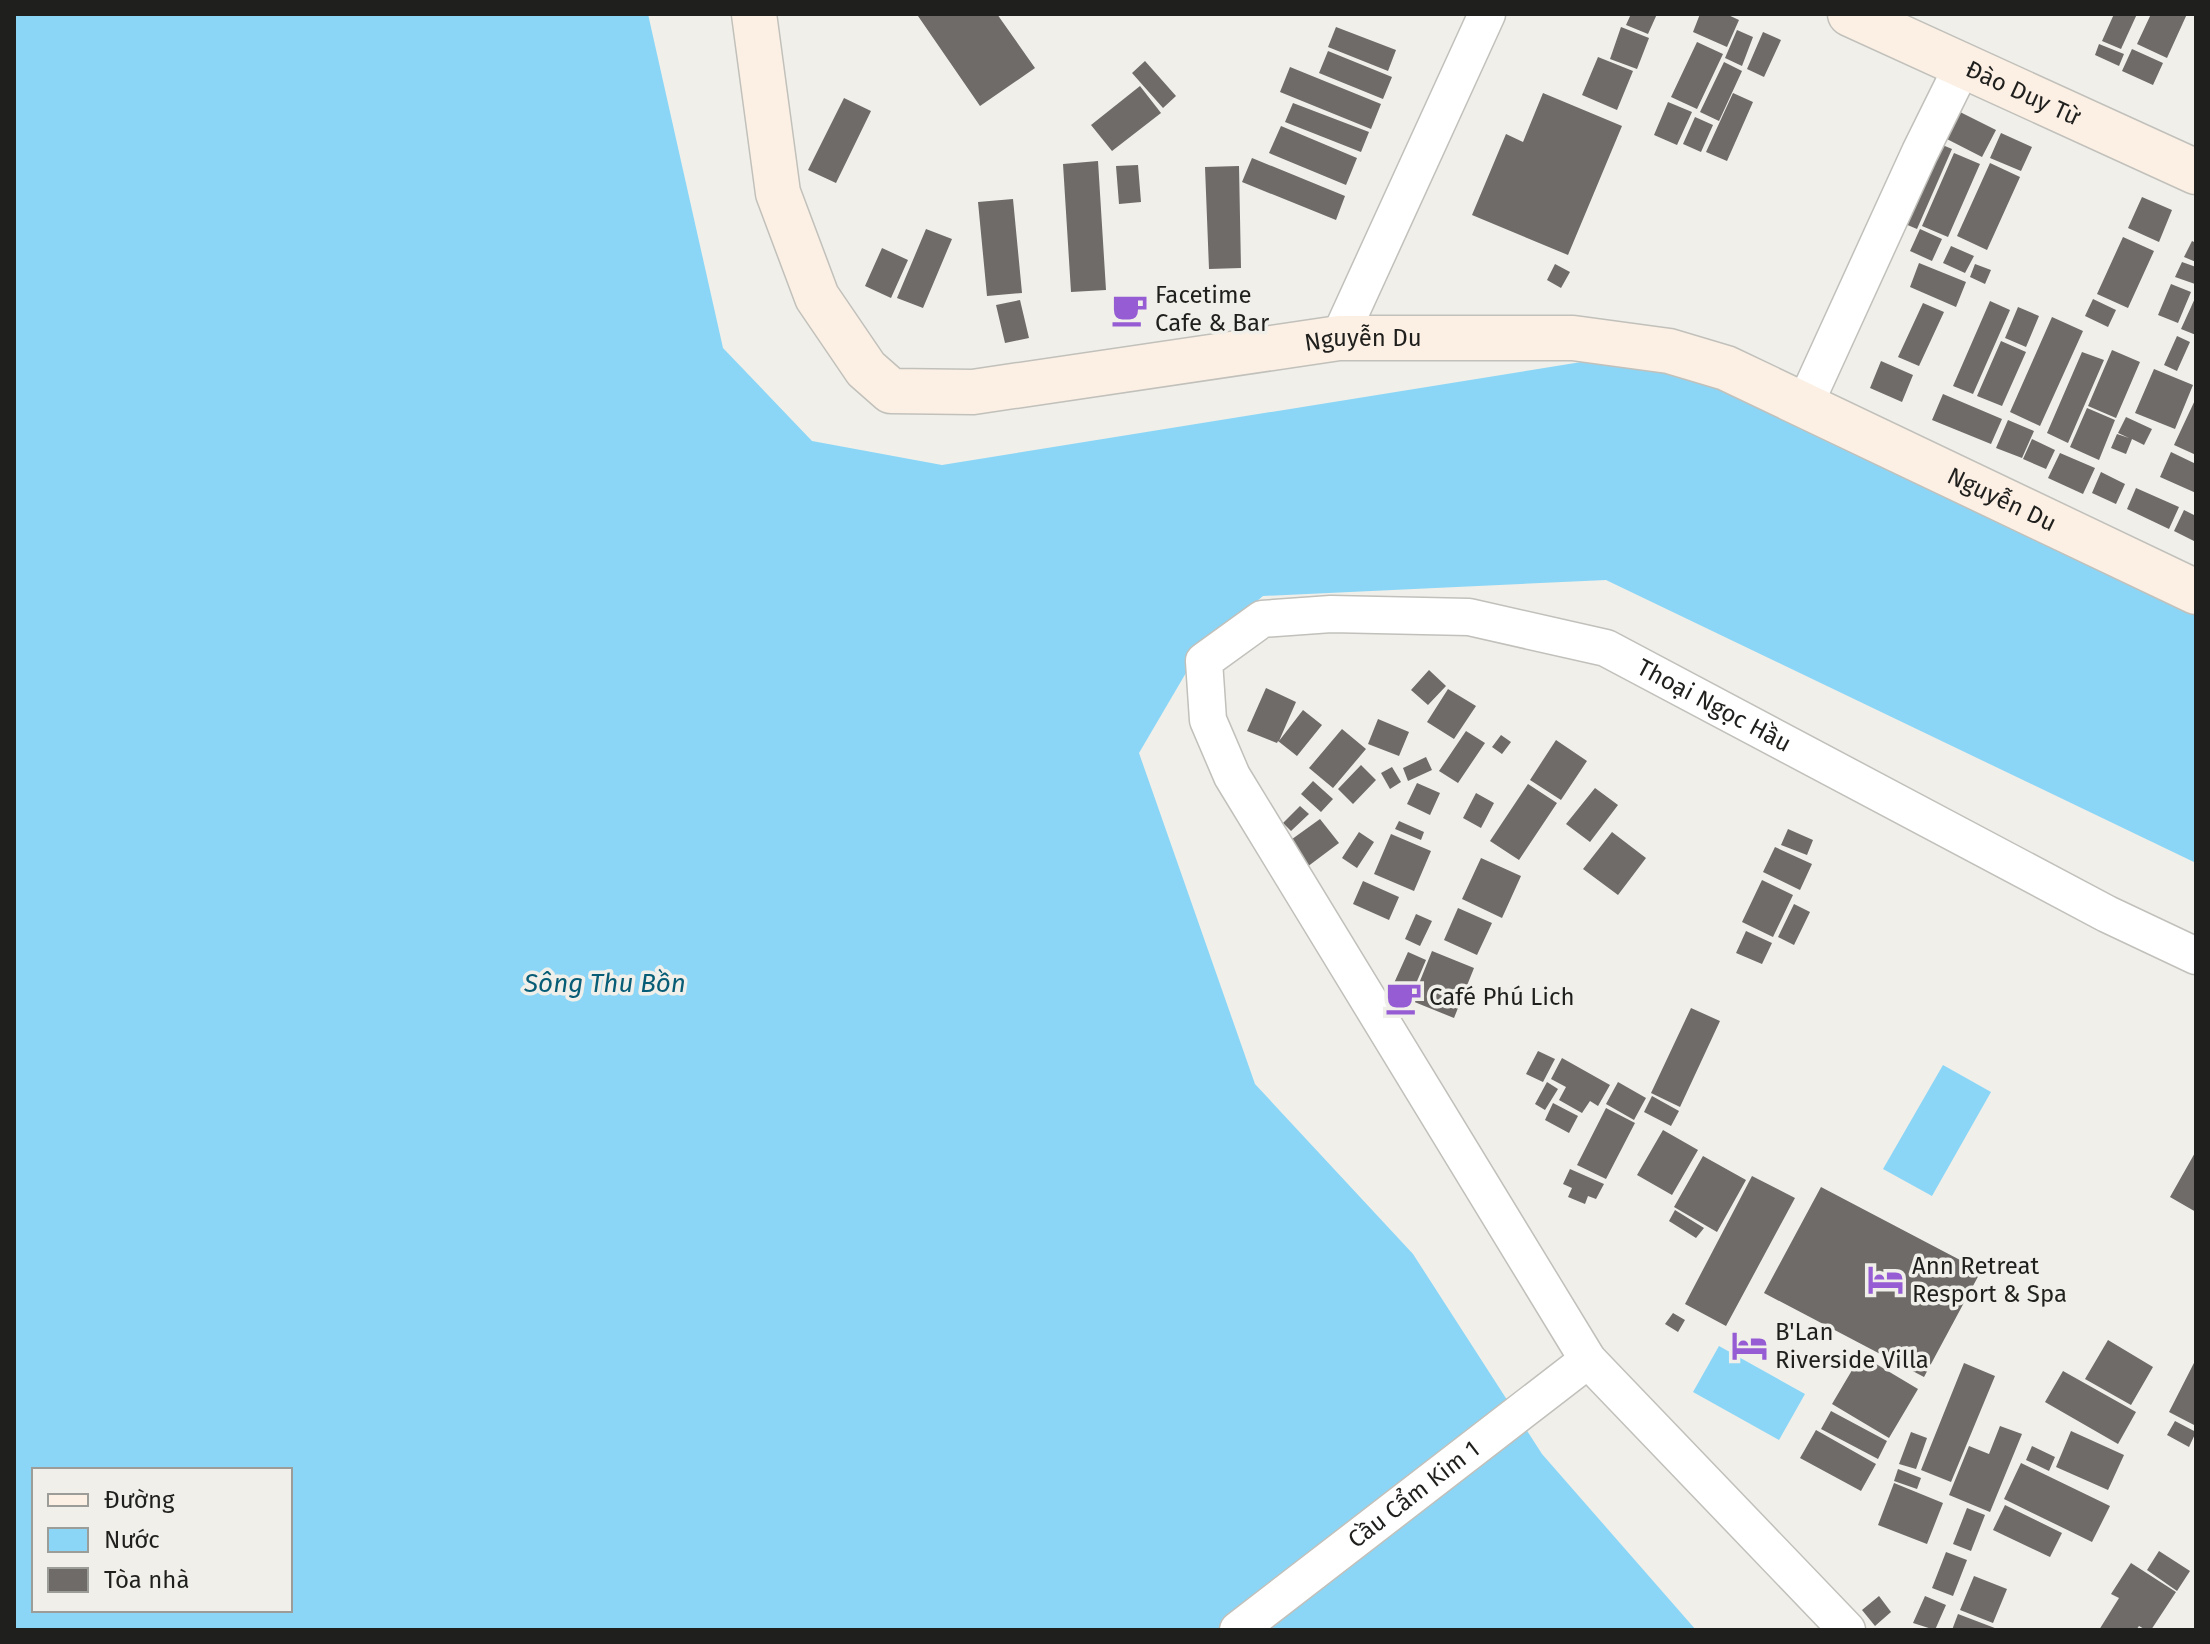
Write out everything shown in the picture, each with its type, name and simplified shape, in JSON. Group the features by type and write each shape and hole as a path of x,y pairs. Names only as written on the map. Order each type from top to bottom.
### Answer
{"street":[{"name":"Nguyễn Du","path":"754,14 778,193 817,297 866,369 891,391 973,392 1339,338 1573,338 1669,351 1726,368 2196,592"},
{"path":"1339,338 1487,14"},
{"name":"Đào Duy Từ","path":"1850,14 2196,172"},
{"path":"1804,406 1963,65"},
{"name":"Thoại Ngọc Hầu","path":"1588,1360 1232,776 1208,720 1204,661 1262,619 1331,614 1469,617 1606,648 2107,914 2196,956"},
{"path":"1588,1360 1847,1630"},
{"name":"Cầu Cẩm Kim 1","path":"1238,1630 1588,1360"}],"water":[{"name":"Sông Thu Bồn","path":"14,14 648,14 723,348 812,441 942,465 1606,358 1679,363 2196,609 2196,863 1606,580 1263,596 1200,649 1139,753 1255,1084 1413,1254 1542,1454 1696,1630 14,1630"},
{"path":"1943,1065 1991,1092 1932,1196 1883,1169"},
{"path":"1719,1346 1805,1394 1779,1440 1693,1392"}],"building":[{"path":"997,14 1035,68 980,106 918,16"},
{"path":"1631,14 1657,14 1648,34 1626,25"},
{"path":"1700,14 1726,14 1739,20 1727,47 1693,32"},
{"path":"2114,14 2137,14 2121,49 2102,41"},
{"path":"2151,14 2187,14 2167,58 2137,44"},
{"path":"1336,27 1396,50 1388,71 1328,47"},
{"path":"1621,27 1649,38 1637,69 1610,59"},
{"path":"1737,30 1753,37 1742,66 1725,58"},
{"path":"1763,32 1781,40 1764,77 1747,69"},
{"path":"1697,42 1723,54 1697,109 1671,97"},
{"path":"2099,44 2124,54 2119,66 2095,55"},
{"path":"2132,49 2163,63 2153,85 2122,71"},
{"path":"1328,51 1392,77 1383,99 1319,73"},
{"path":"1598,57 1633,71 1617,110 1582,95"},
{"path":"1145,61 1176,96 1163,108 1132,73"},
{"path":"1724,62 1742,71 1719,121 1700,112"},
{"path":"1290,67 1381,104 1371,129 1280,92"},
{"path":"1140,86 1161,113 1112,151 1091,125"},
{"path":"1543,93 1622,126 1568,255 1472,215 1506,134 1523,142"},
{"path":"1733,93 1753,102 1727,161 1706,152"},
{"path":"844,98 871,111 836,183 808,170"},
{"path":"1668,102 1692,112 1677,145 1654,135"},
{"path":"1293,103 1369,132 1361,152 1285,122"},
{"path":"1954,109 1996,130 1982,157 1941,136"},
{"path":"1695,117 1713,125 1701,152 1683,144"},
{"path":"1281,126 1357,158 1346,185 1269,153"},
{"path":"2001,133 2032,147 2021,171 1990,158"},
{"path":"1933,141 1952,149 1917,229 1898,221"},
{"path":"1954,153 1980,164 1948,237 1922,226"},
{"path":"1252,158 1345,196 1336,220 1242,182"},
{"path":"1098,161 1106,290 1071,292 1063,164"},
{"path":"1990,163 2020,177 1987,250 1957,236"},
{"path":"1138,165 1141,202 1119,204 1116,166"},
{"path":"1239,166 1241,268 1209,269 1205,167"},
{"path":"2142,197 2172,210 2159,242 2128,228"},
{"path":"1013,199 1022,293 987,296 978,202"},
{"path":"926,229 952,239 923,308 897,298"},
{"path":"1920,229 1942,239 1932,261 1910,251"},
{"path":"2123,237 2154,251 2128,308 2097,294"},
{"path":"2192,241 2196,243 2196,262 2184,257"},
{"path":"1951,246 1974,256 1965,273 1943,263"},
{"path":"882,248 908,260 891,298 865,286"},
{"path":"2182,262 2196,267 2195,284 2175,277"},
{"path":"1919,263 1966,282 1956,307 1910,287"},
{"path":"1555,264 1570,272 1561,288 1547,280"},
{"path":"1975,264 1991,270 1985,284 1970,277"},
{"path":"2171,284 2191,292 2178,323 2158,315"},
{"path":"2196,296 2196,335 2181,329"},
{"path":"2093,299 2116,310 2108,327 2085,316"},
{"path":"1020,300 1029,338 1005,343 996,305"},
{"path":"1990,301 2010,310 1973,394 1953,386"},
{"path":"1923,303 1944,312 1919,366 1898,357"},
{"path":"2018,307 2039,316 2026,347 2005,338"},
{"path":"2052,317 2083,331 2040,426 2010,412"},
{"path":"2177,336 2190,342 2177,371 2164,365"},
{"path":"2001,341 2026,352 2002,406 1977,396"},
{"path":"2112,350 2140,362 2116,418 2088,406"},
{"path":"2082,352 2104,360 2068,443 2047,433"},
{"path":"1881,361 1913,375 1902,402 1870,388"},
{"path":"2154,369 2193,385 2175,429 2135,413"},
{"path":"1943,394 2002,419 1991,444 1932,420"},
{"path":"2196,398 2196,455 2174,445"},
{"path":"2087,408 2115,420 2099,460 2070,447"},
{"path":"2126,417 2152,429 2144,445 2132,439 2126,454 2111,448 2117,434 2129,438 2118,433"},
{"path":"2008,420 2034,431 2022,458 1996,448"},
{"path":"2032,439 2055,450 2046,469 2023,459"},
{"path":"2171,452 2196,464 2196,493 2160,477"},
{"path":"2060,453 2095,468 2083,494 2048,478"},
{"path":"2101,472 2125,484 2116,504 2092,493"},
{"path":"2136,488 2179,507 2169,529 2127,509"},
{"path":"2184,510 2196,516 2196,542 2174,531"},
{"path":"1429,670 1446,686 1428,705 1411,690"},
{"path":"1266,688 1296,702 1279,741 1303,710 1322,725 1297,756 1278,741 1247,731"},
{"path":"1448,689 1476,706 1454,739 1427,722"},
{"path":"1378,719 1409,732 1399,756 1368,744"},
{"path":"1342,729 1366,749 1333,788 1309,768"},
{"path":"1466,731 1485,743 1458,783 1439,771"},
{"path":"1501,735 1511,742 1502,754 1492,747"},
{"path":"1556,740 1587,761 1561,800 1530,780"},
{"path":"1426,757 1432,770 1408,781 1403,768"},
{"path":"1361,765 1376,780 1353,804 1338,789"},
{"path":"1392,767 1401,782 1390,789 1381,773"},
{"path":"1313,781 1333,799 1321,812 1301,794"},
{"path":"1417,783 1440,793 1430,815 1407,804"},
{"path":"1528,784 1557,803 1519,860 1490,841"},
{"path":"1595,788 1618,805 1590,842 1566,824"},
{"path":"1476,793 1494,803 1481,828 1463,818"},
{"path":"1300,806 1309,814 1291,831 1283,823"},
{"path":"1320,819 1339,843 1307,867 1288,842"},
{"path":"1399,821 1424,832 1421,840 1395,829"},
{"path":"1788,829 1813,840 1807,855 1781,845"},
{"path":"1359,832 1374,842 1357,868 1342,858"},
{"path":"1612,832 1646,858 1618,895 1583,869"},
{"path":"1391,834 1431,851 1414,891 1374,874"},
{"path":"1775,847 1812,864 1800,890 1763,872"},
{"path":"1481,858 1521,876 1502,918 1462,899"},
{"path":"1762,880 1793,895 1773,937 1742,922"},
{"path":"1363,881 1399,897 1389,920 1353,904"},
{"path":"1794,904 1810,912 1794,945 1778,937"},
{"path":"1458,908 1492,923 1477,955 1444,940"},
{"path":"1416,914 1432,921 1420,946 1405,939"},
{"path":"1746,931 1772,943 1762,964 1736,953"},
{"path":"1432,951 1474,968 1454,1018 1412,1001"},
{"path":"1408,952 1426,960 1409,1000 1390,992"},
{"path":"1691,1008 1720,1021 1680,1107 1651,1093"},
{"path":"1538,1051 1555,1059 1543,1082 1526,1074"},
{"path":"1562,1058 1610,1085 1598,1106 1590,1101 1582,1113 1559,1100 1566,1087 1551,1079"},
{"path":"1547,1082 1558,1089 1545,1110 1535,1104"},
{"path":"1618,1082 1646,1098 1634,1120 1606,1104"},
{"path":"1652,1096 1679,1111 1671,1126 1644,1112"},
{"path":"1553,1103 1578,1116 1569,1133 1545,1120"},
{"path":"1606,1108 1635,1123 1606,1179 1577,1165"},
{"path":"1663,1130 1698,1150 1672,1195 1637,1175"},
{"path":"2196,1151 2196,1212 2170,1197"},
{"path":"1703,1156 1746,1180 1717,1232 1674,1207"},
{"path":"1570,1169 1604,1184 1596,1199 1588,1196 1585,1204 1568,1197 1572,1188 1563,1184"},
{"path":"1752,1176 1795,1198 1726,1326 1685,1304"},
{"path":"1821,1187 1981,1271 1924,1377 1764,1293"},
{"path":"1675,1210 1704,1228 1696,1238 1669,1221"},
{"path":"1673,1313 1685,1320 1678,1332 1665,1324"},
{"path":"2108,1340 2153,1367 2131,1405 2085,1379"},
{"path":"1861,1355 1918,1389 1889,1438 1832,1404"},
{"path":"2196,1359 2196,1426 2169,1412"},
{"path":"1964,1363 1995,1376 1951,1482 1921,1470"},
{"path":"2063,1371 2136,1412 2118,1444 2045,1402"},
{"path":"1831,1411 1887,1441 1878,1459 1821,1429"},
{"path":"2175,1421 2196,1432 2189,1447 2167,1435"},
{"path":"2000,1426 2022,1434 1990,1512 1949,1495 1969,1446 1989,1454"},
{"path":"1816,1430 1876,1464 1861,1491 1800,1458"},
{"path":"2071,1431 2124,1455 2108,1490 2056,1467"},
{"path":"1911,1432 1927,1438 1916,1469 1899,1464"},
{"path":"2032,1446 2055,1457 2049,1471 2026,1460"},
{"path":"2021,1463 2110,1506 2092,1542 2004,1499"},
{"path":"1898,1469 1921,1478 1917,1489 1894,1481"},
{"path":"1894,1483 1943,1503 1927,1544 1878,1525"},
{"path":"2005,1505 2062,1533 2050,1557 1993,1530"},
{"path":"1967,1508 1985,1515 1971,1551 1953,1544"},
{"path":"2159,1551 2190,1571 2177,1591 2147,1570"},
{"path":"1946,1552 1967,1560 1953,1596 1932,1588"},
{"path":"2131,1563 2176,1592 2151,1630 2139,1626 2136,1630 2099,1630 2119,1598 2111,1594"},
{"path":"1974,1576 2007,1589 1993,1623 1960,1610"},
{"path":"1879,1596 1891,1612 1875,1626 1862,1610"},
{"path":"1925,1596 1946,1605 1935,1630 1913,1623"},
{"path":"1958,1614 2000,1630 1952,1630"}],"place":[{"name":"Facetime Cafe & Bar","path":"1129,309"},
{"name":"Café Phú Lich","path":"1403,997"},
{"name":"Ann Retreat Resport & Spa","path":"1886,1280"},
{"name":"B'Lan Riverside Villa","path":"1749,1346"}]}
